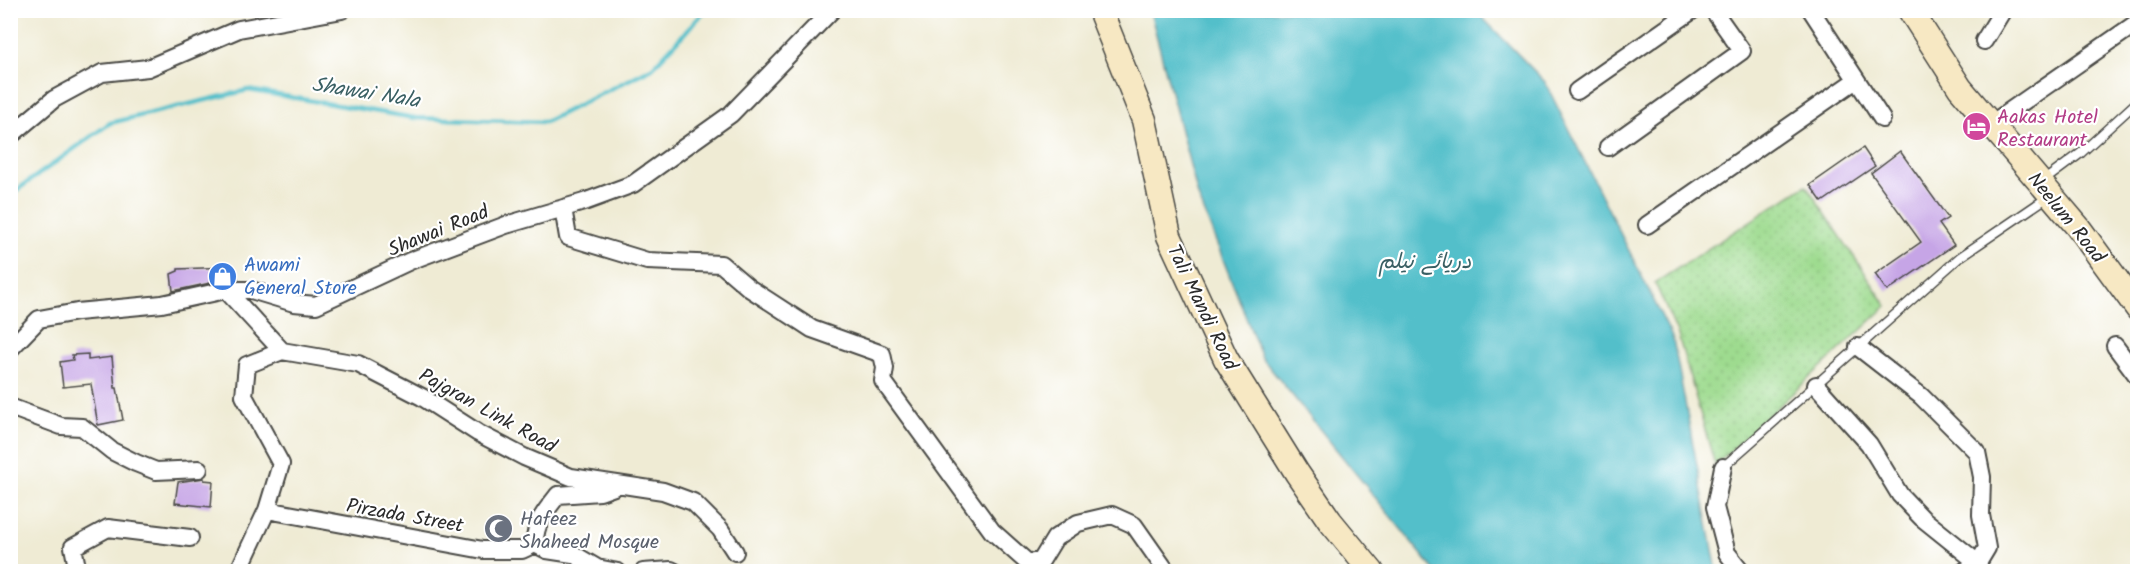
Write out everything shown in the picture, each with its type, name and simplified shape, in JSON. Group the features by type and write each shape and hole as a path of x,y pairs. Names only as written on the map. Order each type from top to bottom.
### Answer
{"street":[{"path":"10,136 54,99 102,73 148,68 239,28 342,10"},
{"name":"Shawai Road","path":"10,349 39,320 76,312 162,304 226,290 251,290 294,303 316,305 410,261 506,225 633,184 731,114 832,10"},
{"name":"Tali Mandi Road","path":"1100,10 1144,120 1169,236 1226,359 1297,473 1330,521 1372,572"},
{"path":"1576,91 1693,10"},
{"path":"1608,147 1742,51 1713,10"},
{"path":"1811,10 1882,119"},
{"name":"Neelum Road","path":"1910,10 1960,88 2078,227 2138,309"},
{"path":"1984,41 2003,10"},
{"path":"1991,124 2138,21"},
{"path":"1647,225 1856,80"},
{"path":"563,208 568,237 647,261 721,264 749,288 812,329 882,354 885,368 883,381 992,531 1028,563 1041,561 1055,538 1078,523 1112,515 1134,525 1167,572"},
{"path":"226,290 282,351 248,365 244,396 281,465 267,510 238,572"},
{"path":"2115,345 2138,377"},
{"path":"1816,385 1869,444 1900,495 1970,567 1987,548 1981,515 1982,477 1977,452 1921,396 1858,347"},
{"name":"Pajgran Link Road","path":"282,351 358,364 422,397 478,433 524,458 571,477 663,490 693,502 720,529 735,552"},
{"path":"10,407 61,426 82,427 112,451 156,471 199,470"},
{"path":"1724,467 1715,507 1727,553 1742,572"},
{"path":"618,572 597,568 573,554 547,550 535,544 534,537 542,515 558,495 600,492 621,485"},
{"name":"Pirzada Street","path":"267,510 483,550 522,550 535,544"},
{"path":"78,572 73,547 108,528 190,538"},
{"path":"644,572 675,572"}],"lane":[{"path":"1724,467 1960,257 2046,189 2138,100"}],"green space":[{"path":"1806,185 1887,306 1715,465 1678,335 1655,283"}],"water":[{"name":"دریائے نیلم","path":"1150,11 1476,11 1545,82 1673,339 1717,571 1435,571 1262,358 1198,196"}],"building":[{"path":"1863,148 1875,166 1822,202 1810,185"},
{"path":"1900,151 1948,218 1939,224 1954,245 1887,291 1875,274 1921,242 1871,173"},
{"path":"235,268 238,279 173,291 171,274 178,269"},
{"path":"88,354 88,360 112,357 115,388 117,388 123,420 98,425 91,384 63,387 60,362 73,360 72,355"},
{"path":"204,478 204,480 213,481 211,507 175,503 178,482"}],"waterway":[{"name":"Shawai Nala","path":"10,195 110,123 248,90 415,118 545,122 652,68 706,10"}],"place":[{"name":"Aakas Hotel Restaurant","path":"1976,127"},
{"name":"Awami General Store","path":"223,276"},
{"name":"Hafeez Shaheed Mosque","path":"499,529"}]}
